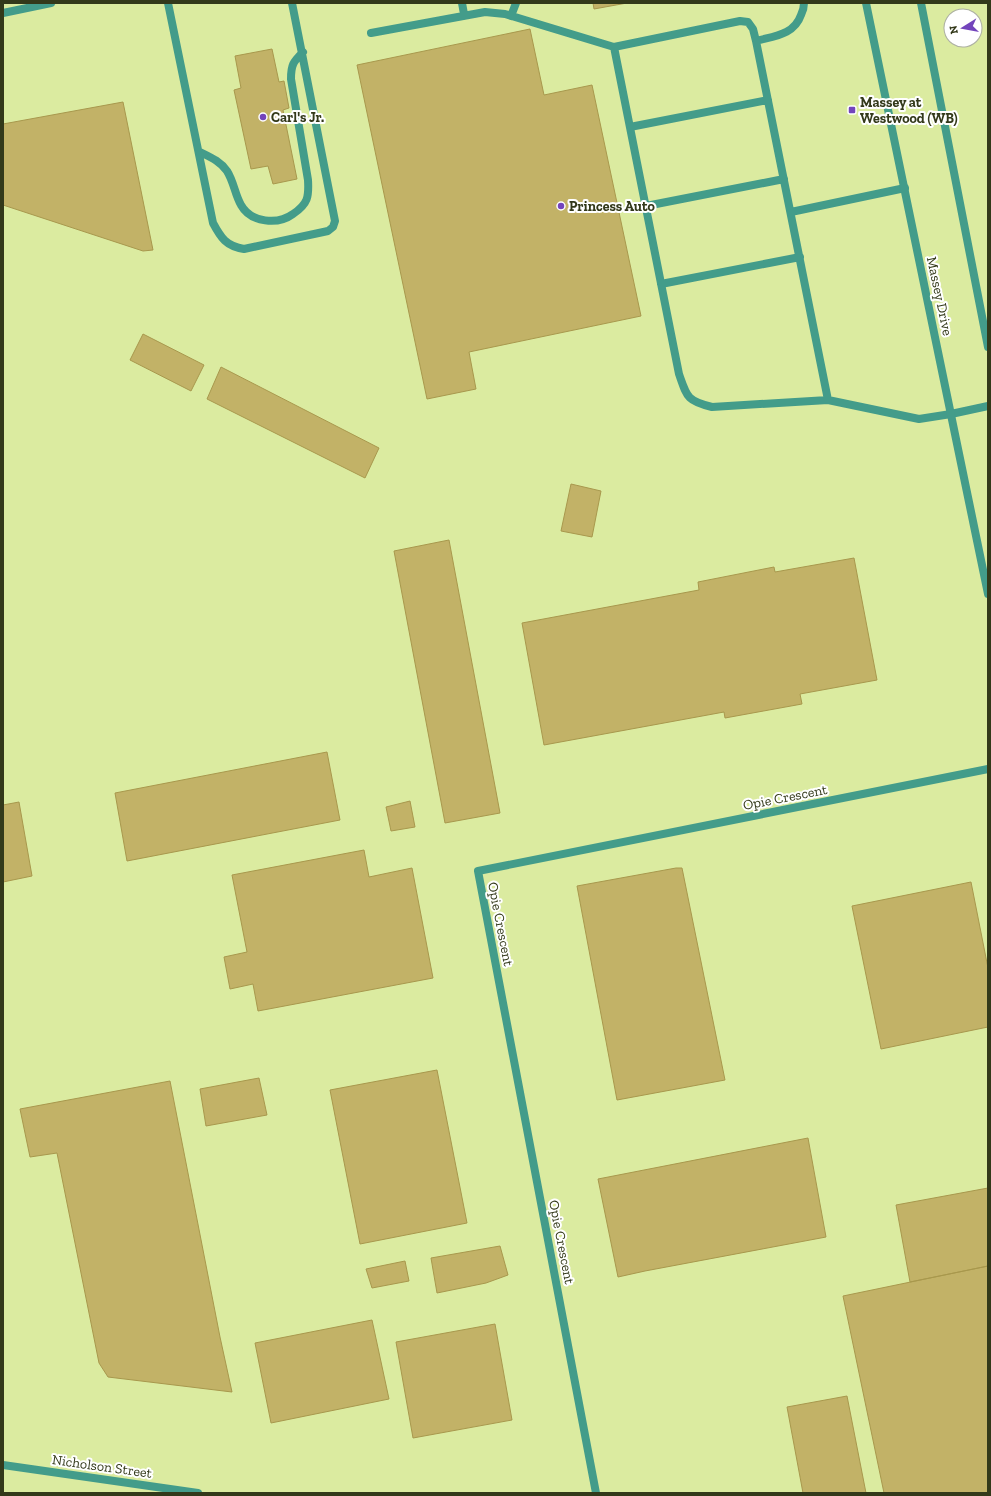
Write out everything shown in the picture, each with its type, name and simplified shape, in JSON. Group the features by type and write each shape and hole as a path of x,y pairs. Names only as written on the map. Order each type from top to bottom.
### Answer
{"street":[{"path":"3,13 51,3"},
{"path":"168,3 200,152 213,222 219,234 226,242 234,247 244,249 328,231 333,228 336,221 292,3"},
{"path":"462,3 464,14"},
{"path":"511,16 516,3"},
{"path":"756,41 788,32 800,20 804,3"},
{"name":"Massey Drive","path":"866,3 988,594"},
{"path":"921,3 988,347"},
{"path":"371,33 464,14 484,12 511,16 614,46 740,21 748,22 753,29 756,41 828,400"},
{"path":"614,46 679,374 686,395 697,403 712,407 828,400 919,420 988,406"},
{"path":"200,152 220,163 227,171 242,208 248,214 260,219 278,221 292,215 302,207 309,195 308,180 291,79 291,70 294,61 303,52"},
{"path":"630,127 768,100"},
{"path":"646,206 784,179"},
{"path":"791,212 905,188"},
{"path":"661,284 800,257"},
{"name":"Opie Crescent","path":"596,1493 478,871 988,769"},
{"name":"Nicholson Street","path":"3,1465 198,1493"}],"building":[{"path":"593,3 627,3 594,9"},
{"path":"530,29 544,95 592,85 641,316 469,352 476,389 427,399 357,65"},
{"path":"272,49 279,82 284,81 289,108 283,110 297,179 273,184 268,166 251,169 234,90 241,88 235,56"},
{"path":"123,102 153,250 143,251 3,205 3,124"},
{"path":"143,334 204,365 191,391 130,360"},
{"path":"221,367 379,448 365,478 207,399"},
{"path":"571,484 601,491 592,537 561,531"},
{"path":"449,540 500,813 445,823 394,551"},
{"path":"854,558 877,680 800,694 802,704 725,718 724,712 544,745 522,623 699,590 698,582 774,567 775,572"},
{"path":"327,752 340,820 127,861 115,793"},
{"path":"410,801 415,827 391,831 386,807"},
{"path":"19,802 32,876 3,882 3,805"},
{"path":"364,850 369,877 412,868 433,978 258,1011 253,984 230,989 224,957 247,952 232,875"},
{"path":"682,868 725,1080 617,1100 577,886"},
{"path":"971,882 988,968 988,1027 881,1049 852,906"},
{"path":"437,1070 467,1223 360,1244 330,1090"},
{"path":"259,1078 267,1115 206,1126 200,1089"},
{"path":"170,1081 232,1392 108,1377 99,1363 57,1153 30,1157 20,1109"},
{"path":"808,1138 826,1237 618,1277 598,1179"},
{"path":"988,1188 988,1266 910,1282 896,1205"},
{"path":"500,1246 508,1275 486,1283 437,1293 431,1258"},
{"path":"405,1261 409,1281 372,1288 366,1269"},
{"path":"988,1266 988,1493 884,1493 843,1296"},
{"path":"372,1320 389,1399 271,1423 255,1343"},
{"path":"495,1324 512,1420 413,1438 396,1342"},
{"path":"847,1396 866,1493 803,1493 787,1407"}],"place":[{"name":"Massey at Westwood (WB)","path":"852,110"},
{"name":"Carl's Jr.","path":"263,117"},
{"name":"Princess Auto","path":"561,206"}]}
